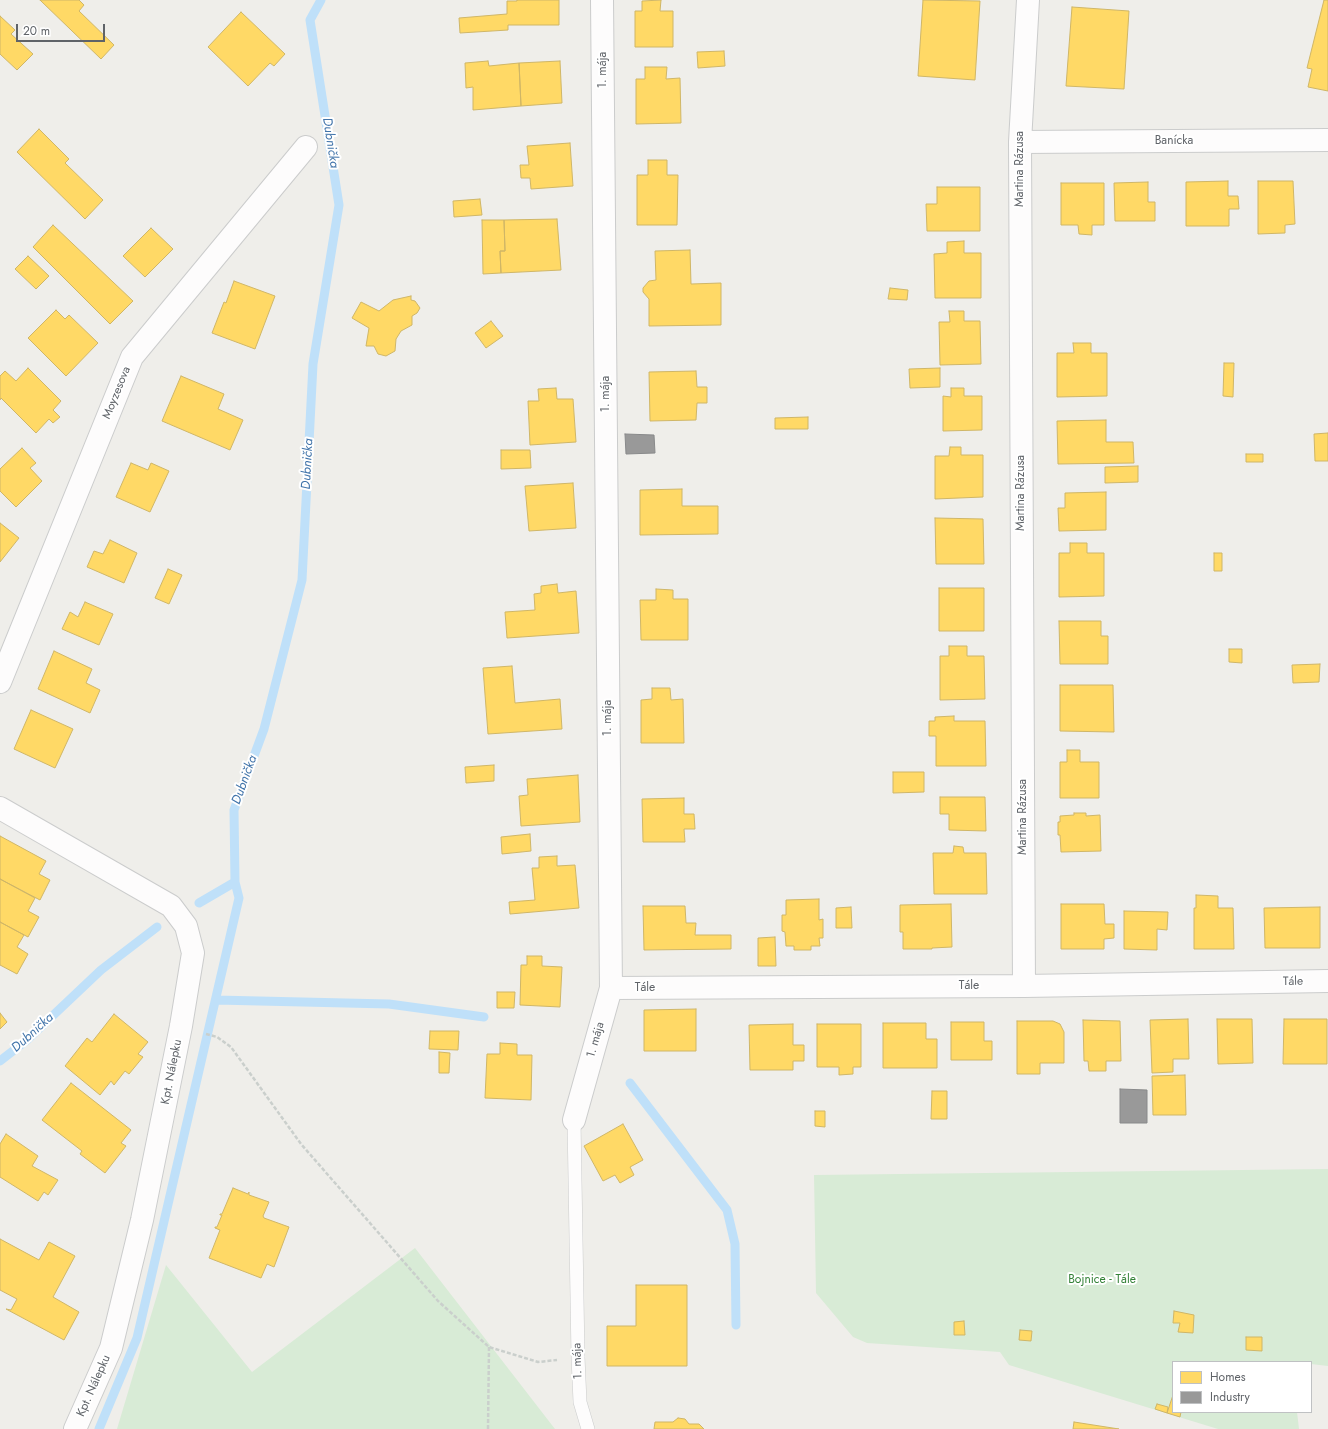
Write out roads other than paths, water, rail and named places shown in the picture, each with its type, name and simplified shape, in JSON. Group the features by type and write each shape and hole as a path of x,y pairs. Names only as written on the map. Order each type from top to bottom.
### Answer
{"street":[{"name":"1. mája","path":"574,1120 611,988 602,0"},
{"name":"Martina Rázusa","path":"1024,986 1020,142 1028,0"},
{"name":"Banícka","path":"1020,142 1328,140"},
{"name":"Moyzesova","path":"0,682 132,357 306,147"},
{"name":"Kpt. Nálepku","path":"0,808 172,906 186,926 193,953 181,1026 142,1220 111,1348 75,1429"},
{"name":"Tále","path":"611,988 1024,986 1328,981"}],"lane":[{"name":"1. mája","path":"574,1120 578,1358 580,1402 588,1429"}],"waterway":[{"name":"Dubnička","path":"99,1429 137,1338 239,898 235,882 234,810 264,729 302,580 313,364 339,205 310,20 321,0"},
{"name":"Dubnička","path":"199,903 235,882"},
{"name":"Dubnička","path":"0,1061 27,1040 101,970 157,927"},
{"path":"216,1000 389,1004 484,1017"},
{"path":"630,1083 727,1210 735,1244 736,1325"}],"park label":[{"name":"Bojnice - Tále","path":"1102,1280"}]}
